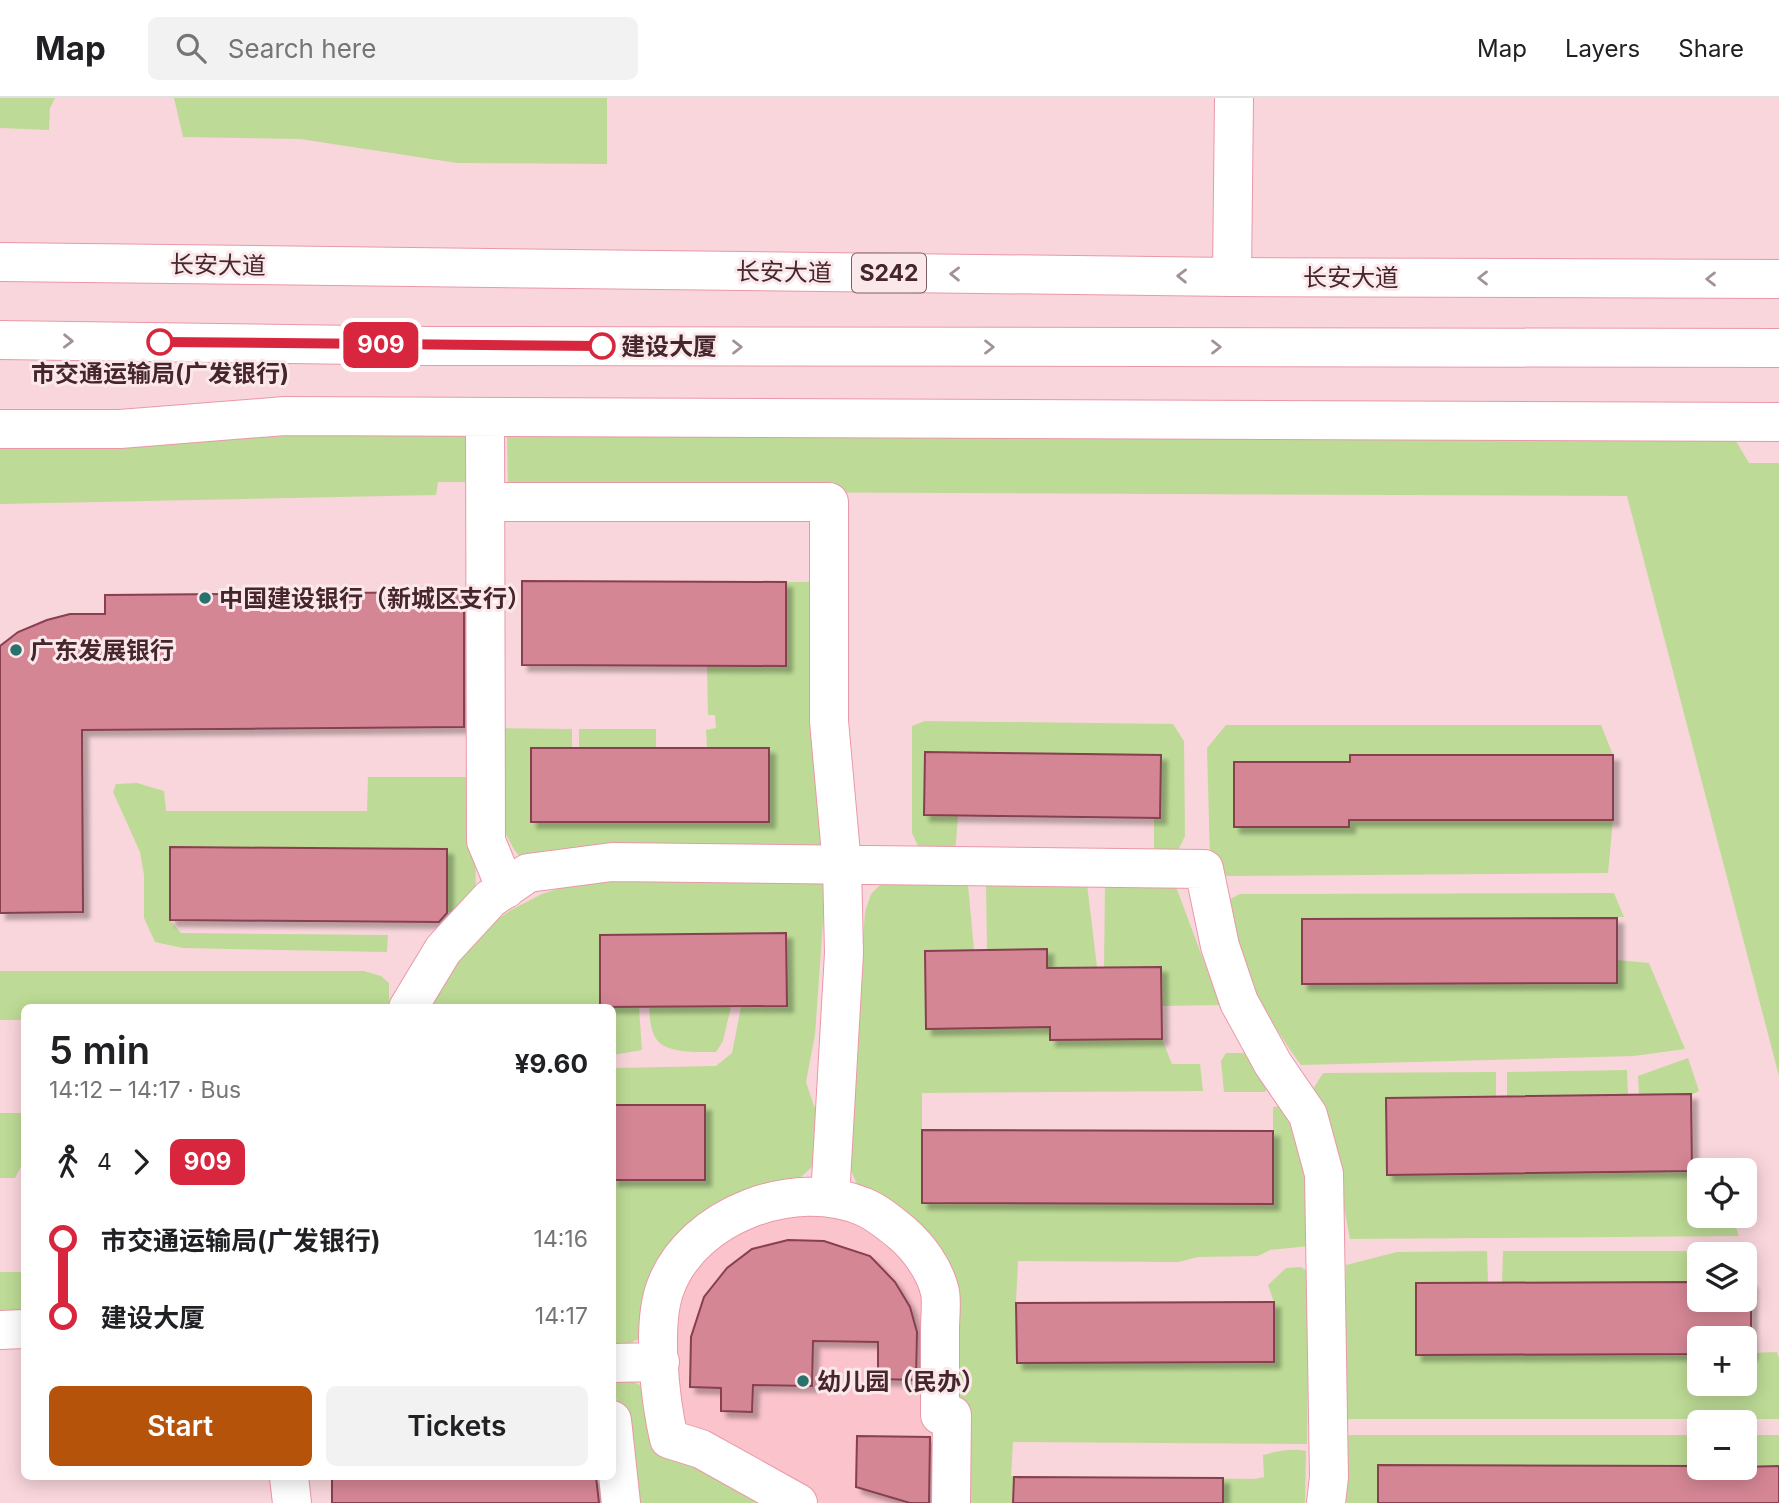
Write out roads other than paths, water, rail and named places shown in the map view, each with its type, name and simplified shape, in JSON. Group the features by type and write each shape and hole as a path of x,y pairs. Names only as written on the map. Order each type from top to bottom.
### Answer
{"street":[{"path":"1232,277 1234,98"},
{"name":"长安大道","path":"0,262 1232,277 1779,279"},
{"path":"0,340 428,346 1779,348"},
{"path":"0,429 120,429 285,416 1779,422"},
{"path":"485,417 486,841 506,889"},
{"path":"486,502 829,502 829,721 842,865 845,953 830,1198"},
{"path":"410,1004 443,950 491,899 528,873 612,862 1204,869 1220,946 1239,1002 1273,1064 1308,1115 1324,1174 1329,1477 1326,1503"},
{"path":"798,1503 701,1449 669,1439 663,1415 658,1319 666,1286 689,1247 717,1223 754,1205 796,1199 830,1198 864,1207 890,1222 914,1243 940,1292 940,1415 952,1415 951,1503"},
{"path":"0,1330 21,1329"},
{"path":"616,1363 660,1362"},
{"path":"616,1457 621,1503"},
{"path":"289,1480 292,1503"}],"place":[{"name":"市交通运输局(广发银行)","path":"160,342"},
{"name":"建设大厦","path":"602,346"},
{"name":"中国建设银行（新城区支行）","path":"205,598"},
{"name":"广东发展银行","path":"16,650"},
{"name":"幼儿园（民办）","path":"803,1381"}]}
